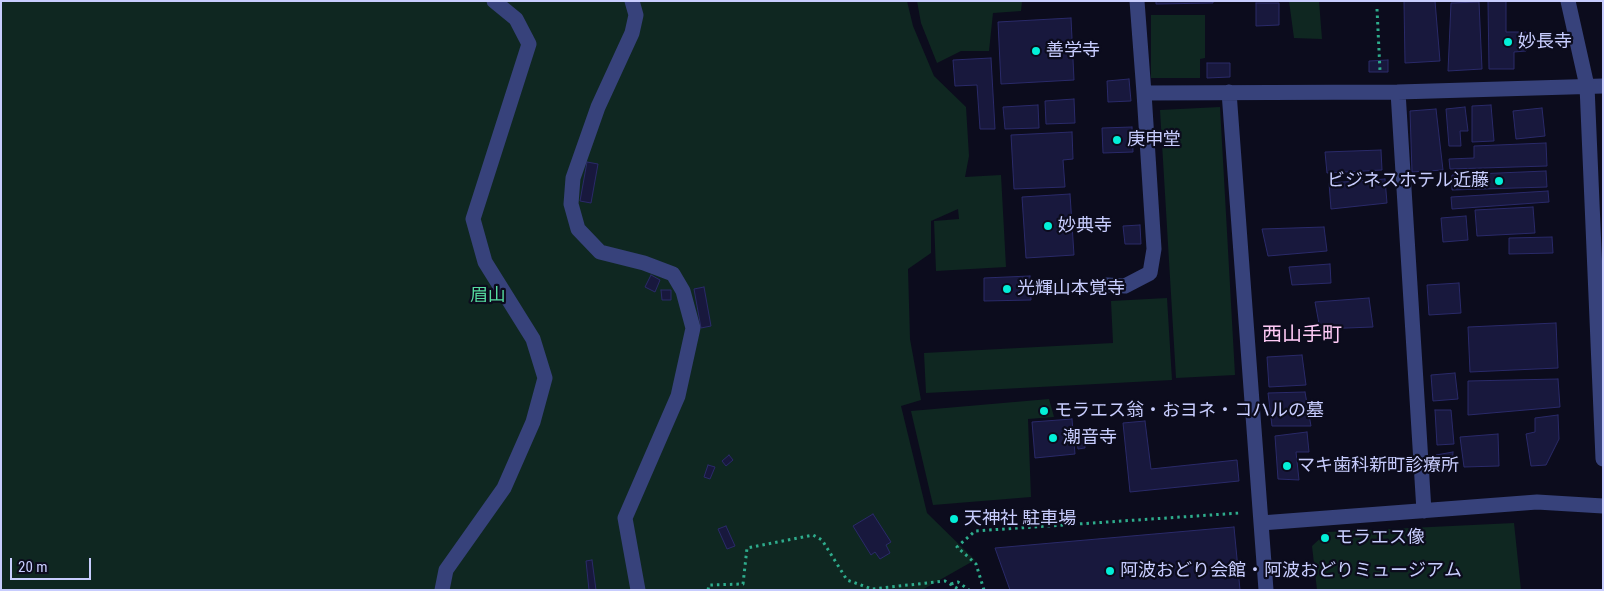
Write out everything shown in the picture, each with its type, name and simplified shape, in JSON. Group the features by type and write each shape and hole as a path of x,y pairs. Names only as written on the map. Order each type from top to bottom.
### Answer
{"street":[{"path":"442,590 446,570 504,488 533,422 545,378 533,339 485,262 474,219 529,44 516,19 494,1"},
{"path":"632,1 636,15 632,33 592,125 573,178 571,204 578,230 600,252 673,274 683,291 693,328 678,396 625,518 638,590"},
{"path":"1107,285 1125,286 1150,273 1154,249 1137,1"},
{"path":"1568,1 1587,86 1603,459"},
{"path":"1144,93 1398,92 1603,86"},
{"path":"1229,92 1266,590"},
{"path":"1398,92 1424,512"},
{"path":"1261,518 1424,512 1536,502 1603,506"}],"path":[{"path":"1377,9 1381,92"},
{"path":"984,590 976,564 957,547 975,532 1261,518"},
{"path":"708,590 709,585 743,584 747,548 813,535 822,540 847,580 872,589 945,580 960,590"},
{"path":"951,584 958,582 969,590"}],"green space":[{"name":"眉山","path":"1,1 907,1 913,26 934,76 966,107 969,156 965,177 1001,175 1006,267 936,271 934,221 959,219 958,209 931,221 931,253 908,269 910,339 921,400 901,406 927,513 975,560 922,590 1,590"},
{"path":"917,1 1022,1 1021,11 993,13 989,51 961,51 937,63 921,23"},
{"path":"1289,1 1319,1 1322,39 1294,38"},
{"path":"1151,15 1205,15 1205,58 1200,59 1200,78 1151,78"},
{"path":"1220,107 1235,375 1176,378 1160,110"},
{"path":"1167,298 1172,380 926,393 924,353 1113,343 1111,301"},
{"path":"1049,399 1054,417 1028,419 1031,497 933,505 911,411"},
{"path":"1514,523 1521,590 1317,590 1312,546 1327,532"}],"building":[{"path":"1156,1 1213,1 1213,3 1156,4"},
{"path":"1404,1 1435,1 1440,61 1405,63"},
{"name":"妙長寺","path":"1488,1 1506,1 1506,32 1526,32 1526,51 1514,52 1514,69 1489,69"},
{"path":"1479,2 1482,69 1448,71 1451,3"},
{"path":"1256,3 1279,3 1279,25 1256,26"},
{"name":"善学寺","path":"1071,18 1074,80 1001,84 998,22"},
{"path":"991,58 995,129 980,129 977,85 955,86 953,60"},
{"path":"1388,60 1388,72 1369,72 1369,61"},
{"path":"1207,63 1230,63 1230,77 1207,78"},
{"path":"1129,79 1131,101 1108,102 1107,81"},
{"path":"1074,99 1075,123 1046,124 1045,101"},
{"path":"1038,105 1039,128 1005,129 1003,107"},
{"path":"1491,105 1494,141 1472,142 1472,106"},
{"path":"1465,107 1468,131 1460,131 1461,146 1449,146 1446,109"},
{"path":"1542,108 1545,136 1516,139 1513,111"},
{"path":"1436,109 1443,170 1412,172 1410,111"},
{"name":"庚申堂","path":"1132,127 1133,152 1103,153 1102,128"},
{"path":"1072,132 1073,159 1063,160 1065,187 1014,189 1011,135"},
{"path":"1546,143 1547,166 1450,169 1449,159 1474,158 1474,146"},
{"path":"1381,150 1382,170 1327,173 1325,152"},
{"path":"587,162 598,164 591,203 580,201"},
{"name":"ビジネスホテル近藤","path":"1546,171 1547,187 1452,190 1452,175"},
{"path":"1385,179 1387,203 1331,209 1329,183"},
{"path":"1548,191 1549,202 1452,209 1451,197"},
{"name":"妙典寺","path":"1070,194 1074,255 1026,258 1022,197"},
{"path":"1533,207 1535,233 1477,236 1475,210"},
{"path":"1466,216 1468,240 1443,242 1441,218"},
{"path":"1140,225 1141,244 1125,244 1123,226"},
{"path":"1324,227 1327,251 1268,256 1262,229"},
{"path":"1552,237 1553,253 1509,254 1509,238"},
{"path":"1330,264 1331,283 1292,285 1289,267"},
{"path":"651,275 660,280 655,292 645,287"},
{"name":"光輝山本覚寺","path":"1030,276 1031,300 984,301 984,278"},
{"path":"1459,283 1461,313 1429,315 1427,285"},
{"path":"704,287 711,326 701,328 694,289"},
{"path":"661,290 671,290 671,300 662,300"},
{"path":"1369,298 1373,327 1320,329 1315,302"},
{"path":"1556,323 1558,368 1470,372 1468,327"},
{"path":"1302,355 1306,385 1269,387 1267,357"},
{"path":"1455,373 1458,399 1433,401 1431,375"},
{"path":"1558,379 1560,407 1468,415 1468,381"},
{"path":"1305,392 1311,426 1272,426 1268,393"},
{"path":"1435,410 1451,410 1454,444 1437,445"},
{"path":"1558,415 1559,439 1546,465 1531,466 1526,434 1535,432 1535,418"},
{"name":"潮音寺","path":"1072,419 1075,454 1035,458 1032,422"},
{"path":"1145,421 1151,469 1237,460 1239,481 1130,492 1123,423"},
{"path":"1076,432 1084,432 1085,448 1078,449"},
{"name":"マキ歯科新町診療所","path":"1307,432 1309,452 1296,452 1299,480 1278,479 1275,436"},
{"path":"1498,434 1499,466 1464,467 1460,437"},
{"path":"1453,452 1452,467 1445,470 1438,468 1436,455"},
{"path":"729,455 733,460 726,466 722,461"},
{"path":"708,465 715,467 710,479 704,477"},
{"path":"873,514 891,542 886,545 890,553 880,559 875,552 871,555 853,526"},
{"path":"726,526 735,546 727,549 718,529"},
{"path":"1234,527 1240,590 1010,590 995,548"},
{"path":"592,560 596,590 589,590 586,561"}],"place":[{"name":"妙長寺","path":"1508,42"},
{"name":"善学寺","path":"1036,51"},
{"name":"庚申堂","path":"1117,140"},
{"name":"ビジネスホテル近藤","path":"1499,181"},
{"name":"妙典寺","path":"1048,226"},
{"name":"光輝山本覚寺","path":"1007,289"},
{"name":"モラエス翁・おヨネ・コハルの墓","path":"1044,411"},
{"name":"潮音寺","path":"1053,438"},
{"name":"マキ歯科新町診療所","path":"1287,466"},
{"name":"天神社 駐車場","path":"954,519"},
{"name":"モラエス像","path":"1325,538"},
{"name":"阿波おどり会館・阿波おどりミュージアム","path":"1110,571"}],"district":[{"name":"西山手町","path":"1302,336"}]}
